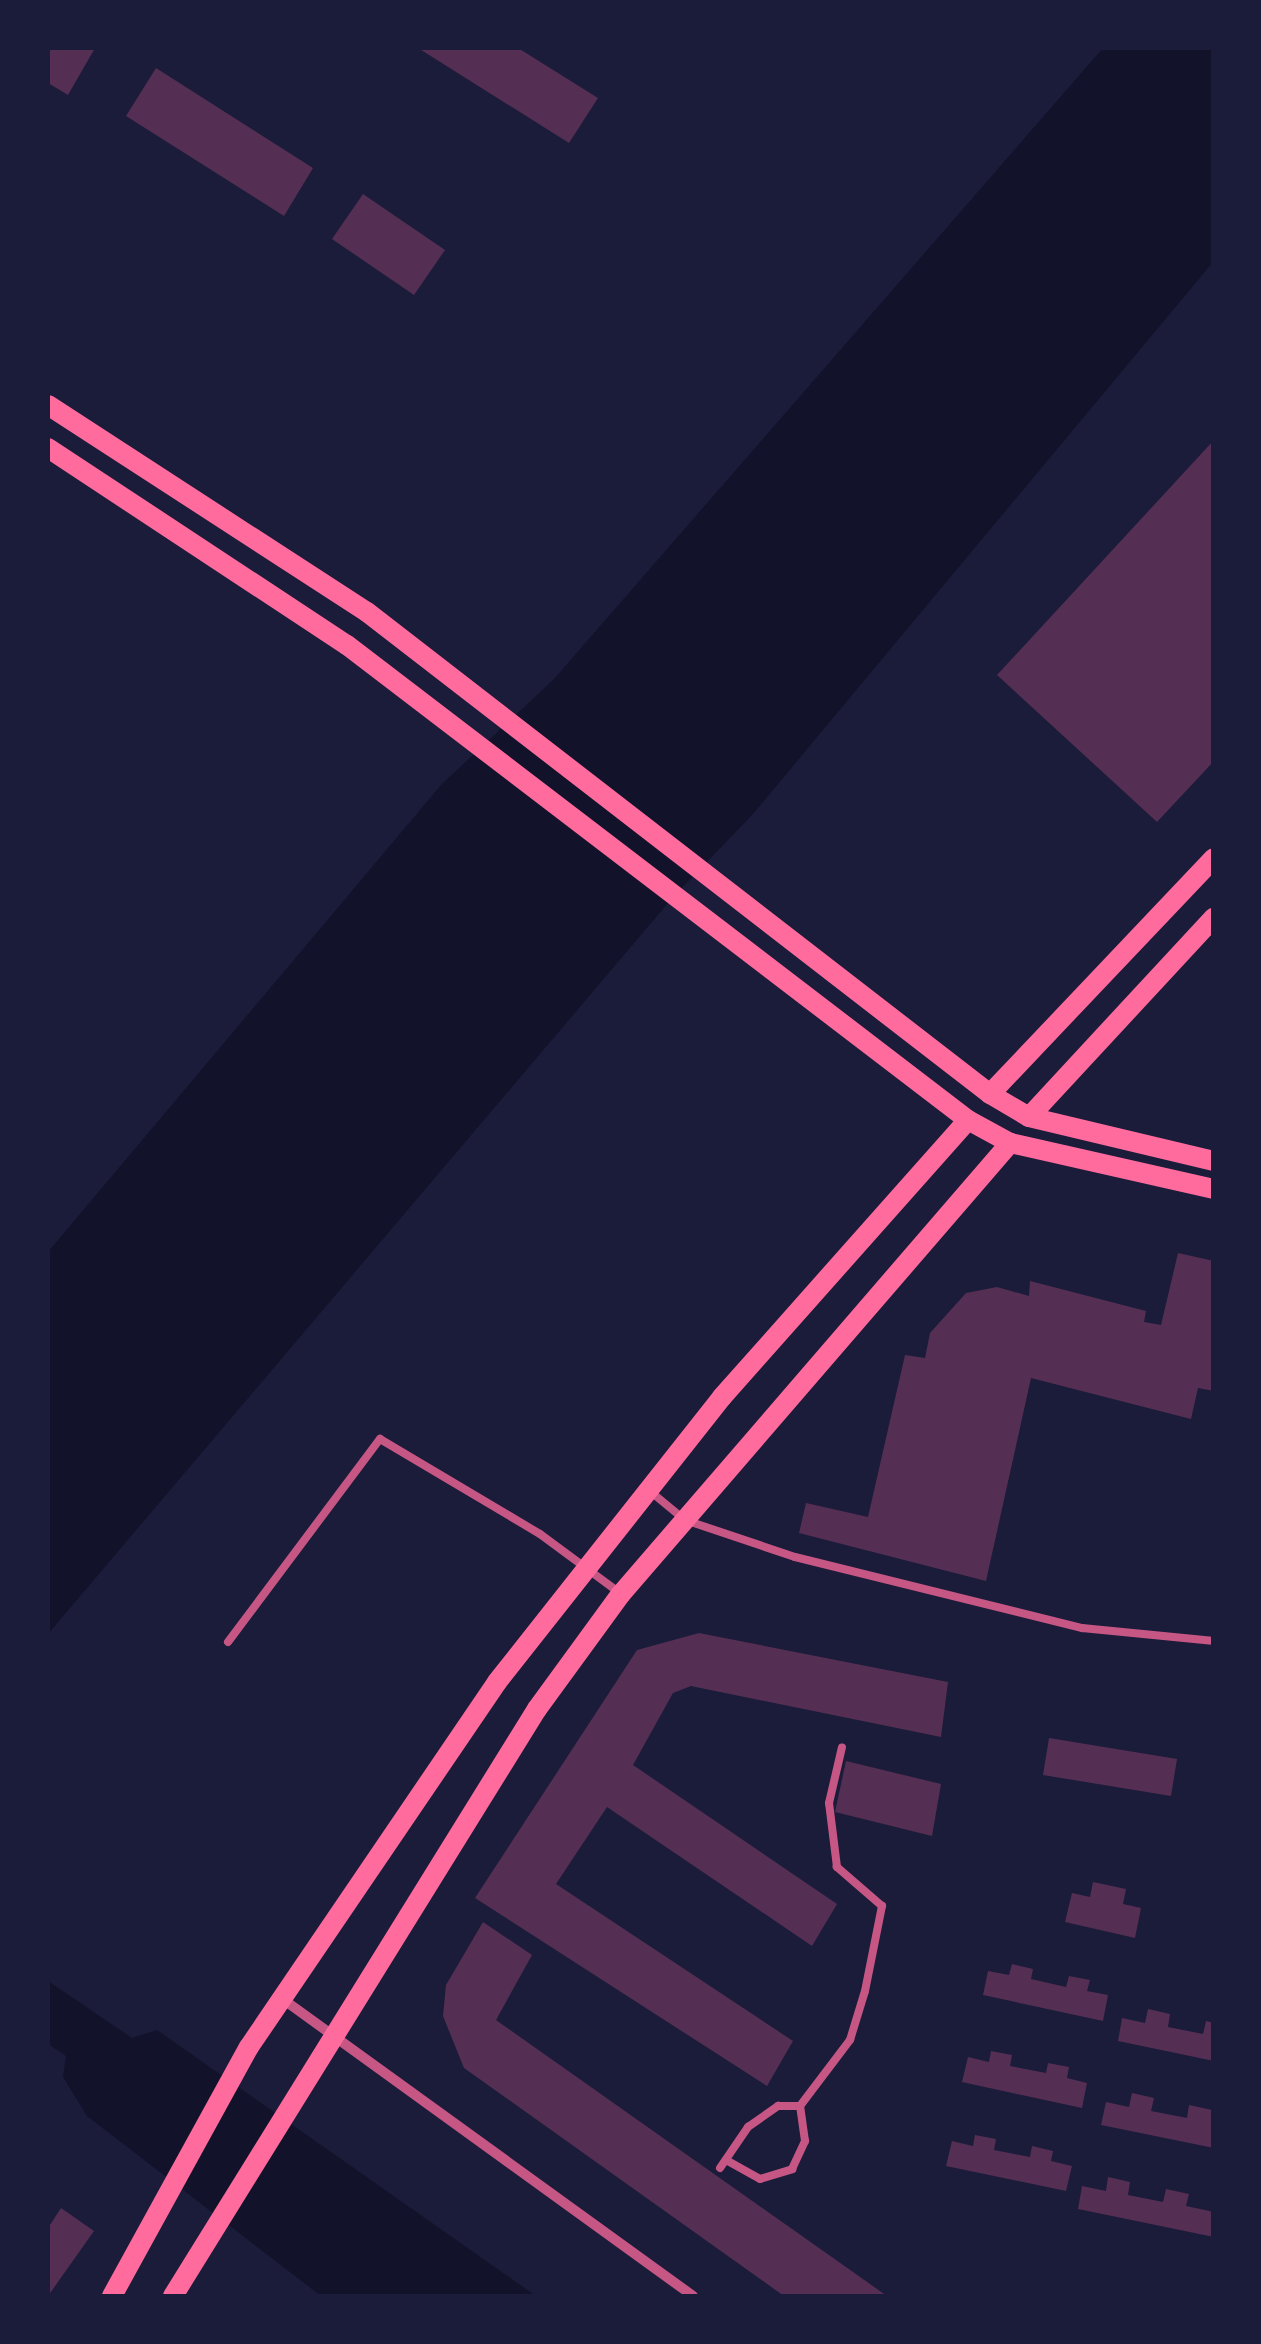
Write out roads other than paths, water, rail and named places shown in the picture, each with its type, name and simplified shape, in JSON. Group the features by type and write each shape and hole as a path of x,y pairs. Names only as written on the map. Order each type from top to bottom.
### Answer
{"main road":[{"path":"48,404 367,612 990,1094 1029,1117 1214,1161"},
{"path":"48,448 346,645 968,1120 1010,1144 1214,1189"},
{"path":"990,1094 1214,858"},
{"path":"1029,1117 1214,917"},
{"path":"115,2290 249,2046 284,2000 497,1682 648,1490 968,1120"},
{"path":"175,2292 537,1709 621,1594 1010,1144"}],"street":[{"path":"284,2000 693,2296"}],"lane":[{"path":"228,1642 380,1438 586,1566 621,1594"},
{"path":"648,1490 686,1520 794,1557 1082,1628 1214,1641"},
{"path":"800,2106 778,2106 748,2127 724,2164 760,2179 792,2168 804,2141 800,2106 850,2040 882,1906 837,1867 829,1803 842,1747"}]}
